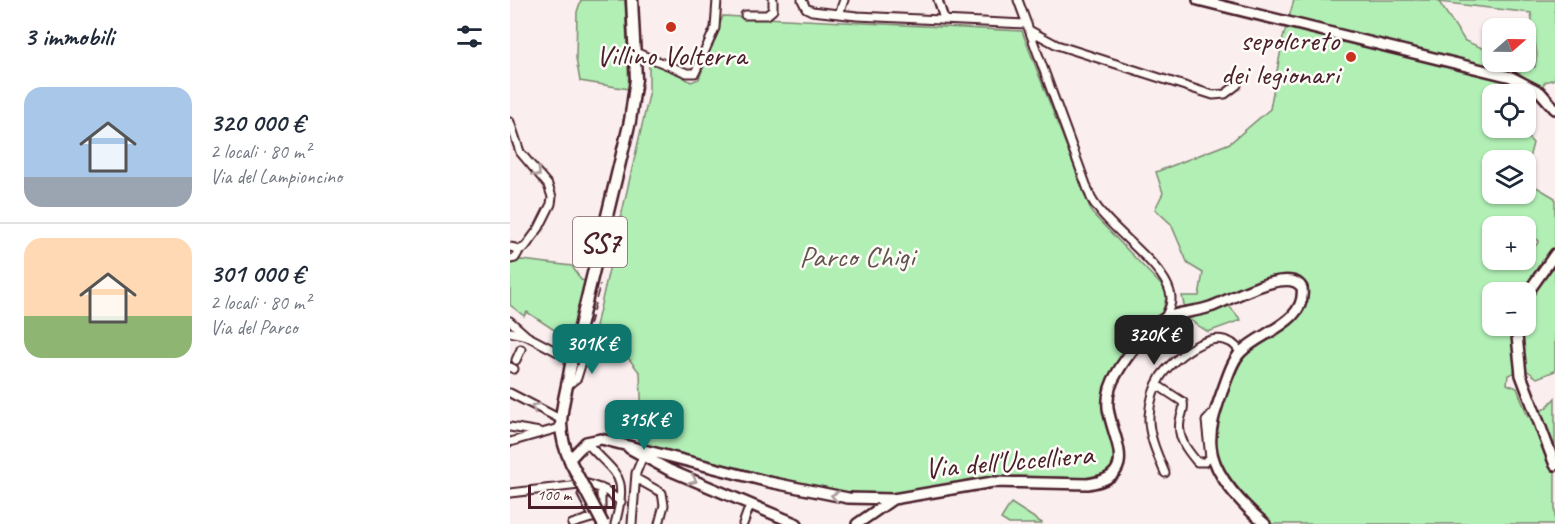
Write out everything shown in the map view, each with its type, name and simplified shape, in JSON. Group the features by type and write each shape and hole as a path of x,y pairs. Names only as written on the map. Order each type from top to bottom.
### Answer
{"main road":[{"name":"SS7","path":"560,424 572,361 630,121 636,83 632,0"},
{"path":"560,424 571,461 600,522"}],"street":[{"path":"635,52 687,73 695,73 715,28 717,0"},
{"path":"745,15 767,15 774,7 773,0"},
{"path":"802,0 806,8 812,11 839,14 1027,24"},
{"path":"839,14 844,0"},
{"path":"938,0 944,19"},
{"path":"1018,0 1091,198 1107,221 1154,268 1168,286 1171,305 1164,319"},
{"path":"1197,0 1511,77 1540,92 1555,109"},
{"path":"1027,24 1031,33 1057,45 1215,96 1225,94 1237,86"},
{"path":"510,122 520,152 548,185 552,197 539,228 525,247 514,249 515,258 510,259"},
{"path":"1535,282 1555,254"},
{"path":"1164,319 1208,308 1272,282 1288,280 1300,284 1303,298 1295,313 1240,352 1216,409 1211,439 1214,461 1243,502 1265,524"},
{"name":"Via dell'Uccelliera","path":"586,442 601,439 807,491 848,498 893,499 993,482 1088,484 1106,478 1116,468 1120,455 1108,407 1112,382 1135,349 1164,319"},
{"path":"510,321 527,336 572,361"},
{"path":"510,332 527,336"},
{"path":"1517,336 1521,375 1555,465"},
{"path":"1165,473 1149,421 1157,385 1179,356 1198,344 1225,340 1235,345 1240,352"},
{"path":"513,363 521,349"},
{"path":"1157,385 1183,402 1184,409 1180,420 1181,438 1197,462 1206,462 1210,458 1206,421 1216,409"},
{"path":"510,393 560,424"},
{"path":"510,442 560,424"},
{"path":"510,427 542,432"},
{"path":"571,461 586,442 616,472 622,490 615,524"},
{"path":"622,444 659,464 797,524"},
{"path":"659,464 657,455 662,453"},
{"path":"632,524 637,466 643,456"},
{"path":"637,479 655,487 664,496 659,524"},
{"path":"577,484 600,522"},
{"path":"510,493 593,484 621,502"},
{"path":"600,522 603,513 601,488"},
{"path":"857,524 893,499"},
{"path":"743,524 750,505"},
{"path":"572,524 600,522 617,516"}],"green space":[{"path":"581,0 625,0 629,89 580,81 576,58 577,12"},
{"path":"1294,0 1555,0 1555,79 1545,82 1541,89 1520,74 1511,84 1482,84 1482,138 1528,138 1533,143 1531,150 1482,150 1482,204 1536,204 1536,187 1555,198 1555,371 1537,378 1525,369 1508,375 1507,384 1517,388 1528,417 1546,408 1555,398 1555,524 1268,524 1222,475 1211,439 1235,362 1279,326 1303,295 1288,280 1225,301 1241,320 1208,332 1187,318 1182,296 1199,296 1203,273 1188,264 1171,224 1155,209 1163,193 1156,172 1230,143 1270,109 1283,38"},
{"name":"Parco Chigi","path":"723,16 1022,31 1092,213 1166,290 1159,319 1118,367 1103,394 1104,411 1115,439 1116,450 1116,462 1104,474 1084,478 1004,476 890,494 847,495 643,444 640,373 622,350 593,339 649,95 649,62 671,70 691,82 699,79"},
{"path":"522,260 572,266 581,280 586,281 570,347 560,340 559,333 527,312 524,316 510,305 510,261"},
{"path":"1011,503 1042,523 1009,524 1001,519"}],"railway":[{"path":"582,351 600,285"}],"place":[{"name":"Villino Volterra","path":"671,27"},
{"name":"sepolcreto dei legionari","path":"1351,57"}]}
